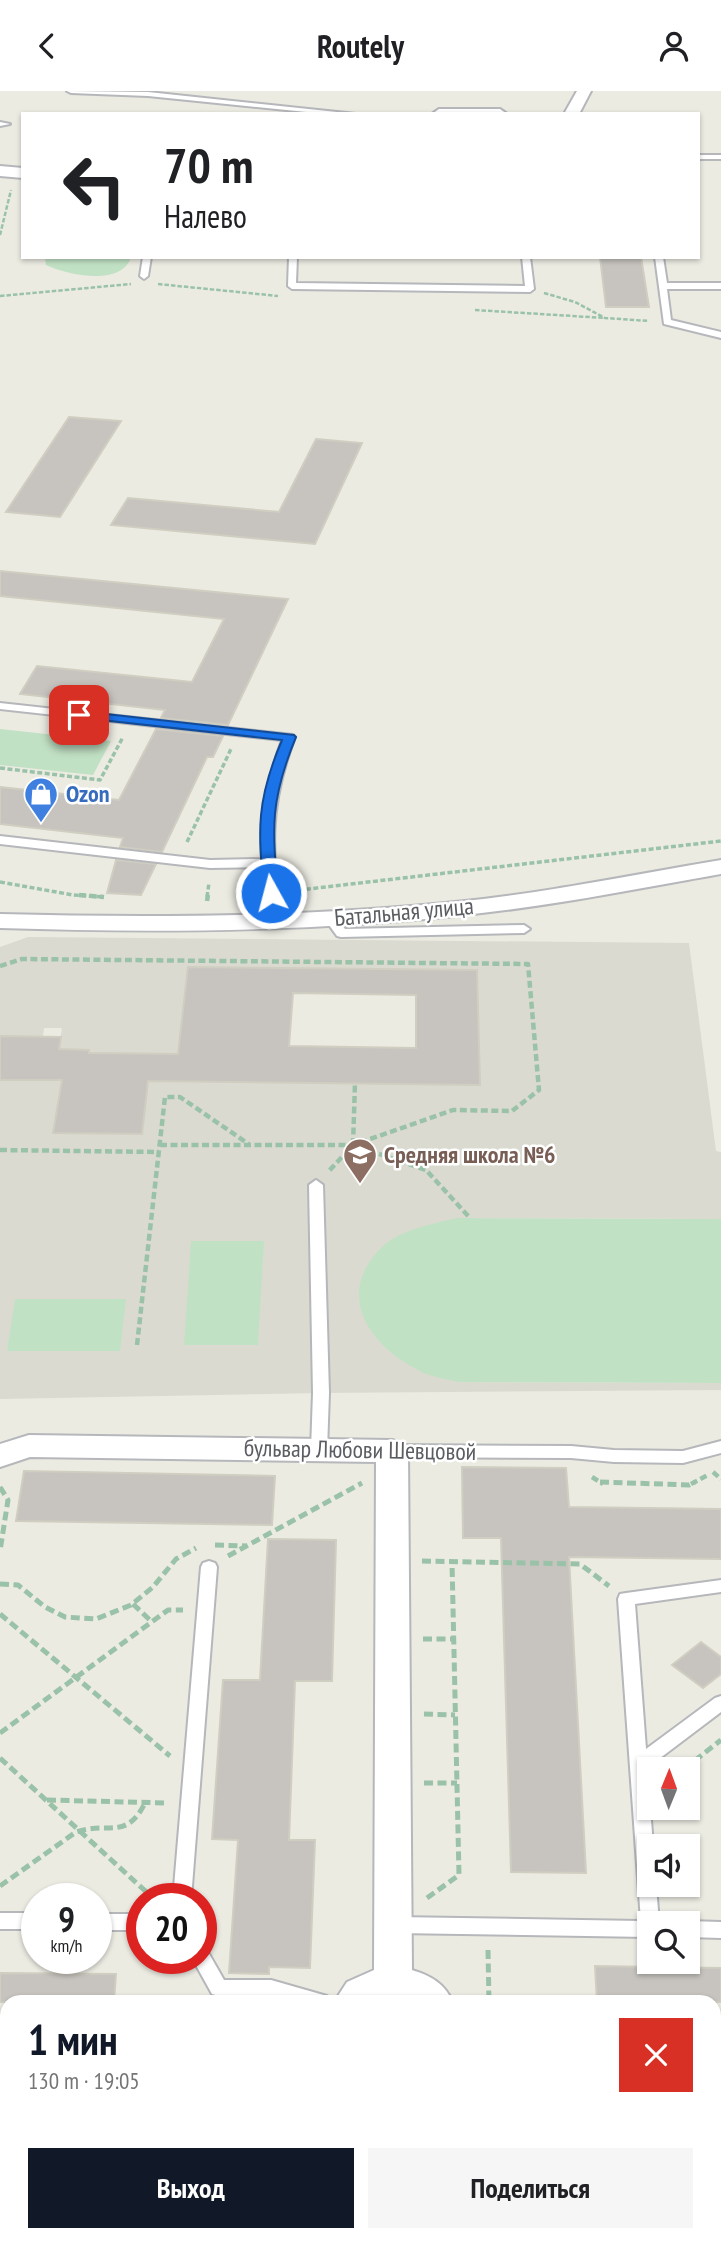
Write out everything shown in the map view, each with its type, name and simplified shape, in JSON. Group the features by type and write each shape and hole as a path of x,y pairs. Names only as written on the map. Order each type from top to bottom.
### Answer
{"street":[{"path":"572,112 584,91"},
{"name":"Батальная улица","path":"0,921 139,925 275,922 467,908 721,867"},
{"name":"бульвар Любови Шевцовой","path":"0,1456 29,1446 319,1450 392,1464"},
{"path":"392,1464 393,1983"},
{"path":"362,1995 373,1986 393,1983 413,1986 425,1995"}],"lane":[{"path":"71,91 148,94 332,112"},
{"path":"700,157 721,157"},
{"path":"144,276 147,259"},
{"path":"293,259 292,286 530,289 526,259"},
{"path":"659,259 667,322 721,335"},
{"path":"663,286 721,286"},
{"path":"0,706 289,737 276,770 265,831 275,922"},
{"path":"0,840 210,865 267,863"},
{"path":"330,918 341,933 524,929"},
{"path":"316,1185 321,1392 319,1450"},
{"name":"бульвар Любови Шевцовой","path":"392,1464 571,1453 683,1457 721,1447"},
{"path":"183,1883 209,1567"},
{"path":"637,1757 626,1599 721,1586"},
{"path":"649,1757 721,1703"},
{"path":"642,1820 649,1911"},
{"path":"0,1921 21,1921"},
{"path":"393,1925 637,1929"},
{"path":"700,1930 721,1930"},
{"path":"211,1974 219,1988 271,1988 296,1995"}],"path":[{"path":"0,235 13,172"},
{"path":"530,289 575,302 605,318 667,322"},
{"path":"0,768 100,780 132,720"},
{"path":"178,861 239,732"},
{"path":"271,893 721,841"},
{"path":"0,882 73,895 115,898"},
{"path":"199,902 218,900"},
{"path":"0,966 22,959 528,964 539,1090 512,1111 453,1110 353,1145 316,1185"},
{"path":"353,1145 355,1083"},
{"path":"137,1345 165,1097 180,1097 250,1145"},
{"path":"160,1145 353,1145 426,1170 470,1218"},
{"path":"0,1150 159,1152"},
{"path":"209,1567 392,1464"},
{"path":"584,1472 603,1484 689,1485 721,1467"},
{"path":"713,1472 721,1479"},
{"path":"0,1487 8,1500 0,1551"},
{"path":"211,1545 247,1546"},
{"path":"0,1584 17,1584 62,1616 86,1620 112,1616 133,1604 153,1587 169,1565 186,1551 199,1548"},
{"path":"411,1561 580,1564 626,1599"},
{"path":"393,1925 458,1874 452,1562"},
{"path":"133,1604 152,1622"},
{"path":"0,1733 169,1610 206,1610"},
{"path":"0,1614 192,1775"},
{"path":"412,1639 454,1639"},
{"path":"412,1714 455,1715"},
{"path":"699,1757 721,1740"},
{"path":"0,1758 137,1883"},
{"path":"413,1783 457,1783"},
{"path":"46,1800 190,1803"},
{"path":"0,1886 79,1830 108,1831 134,1821 145,1803"},
{"path":"488,1926 489,1995"}],"shaded area":[{"name":"Средняя школа №6","path":"28,937 689,943 716,1151 721,1152 721,1219 457,1218 459,1382 721,1383 721,1390 0,1399 0,1080 62,1080 53,1133 141,1134 149,1075 480,1084 477,970 189,967 178,1054 89,1053 89,1050 77,1049 58,1053 62,1028 44,1028 43,1036 0,1036 0,947"}],"green space":[{"path":"45,259 130,259 126,266 117,272 93,276 46,265"},
{"path":"0,729 111,741 93,775 0,765"},
{"path":"457,1218 721,1219 721,1383 459,1382 428,1374 400,1359 372,1332 363,1316 359,1300 360,1282 368,1264 390,1241 418,1228"},
{"path":"191,1241 264,1241 258,1345 184,1345"},
{"path":"15,1299 126,1299 120,1351 7,1351"}],"building":[{"path":"600,259 641,259 649,307 606,307"},
{"path":"69,417 121,421 60,517 6,512"},
{"path":"316,439 362,443 315,544 111,525 128,498 279,512"},
{"path":"0,571 288,599 228,725 161,718 165,710 20,694 37,666 192,682 224,619 0,596"},
{"path":"156,729 223,736 213,757 207,757 162,852 120,847 123,838 0,824 0,787 119,800"},
{"path":"116,860 156,864 141,895 107,893"},
{"path":"188,967 477,970 480,1085 148,1081 142,1134 53,1133 62,1080 0,1080 0,1036 61,1037 59,1049 89,1050 89,1053 178,1054","holes":["293,993 416,995 416,1048 289,1046"]},
{"path":"462,1467 566,1468 569,1507 721,1509 721,1559 569,1557 586,1873 511,1872 501,1538 463,1538"},
{"path":"24,1471 275,1476 272,1525 16,1521"},
{"path":"268,1539 336,1540 332,1681 295,1681 289,1840 315,1840 310,1968 269,1967 269,1974 229,1973 238,1840 212,1839 223,1680 260,1680"},
{"path":"701,1642 721,1657 721,1674 703,1688 672,1665"},
{"path":"595,1966 637,1967 637,1974 700,1974 700,1968 721,1968 721,1995 597,1995"},
{"path":"0,1973 116,1974 114,1995 0,1995"}],"place":[{"name":"Ozon","path":"41,824"},
{"name":"Средняя школа №6","path":"360,1185"}],"route":[{"path":"79,715 289,737 276,770 265,831 271,893"}]}
